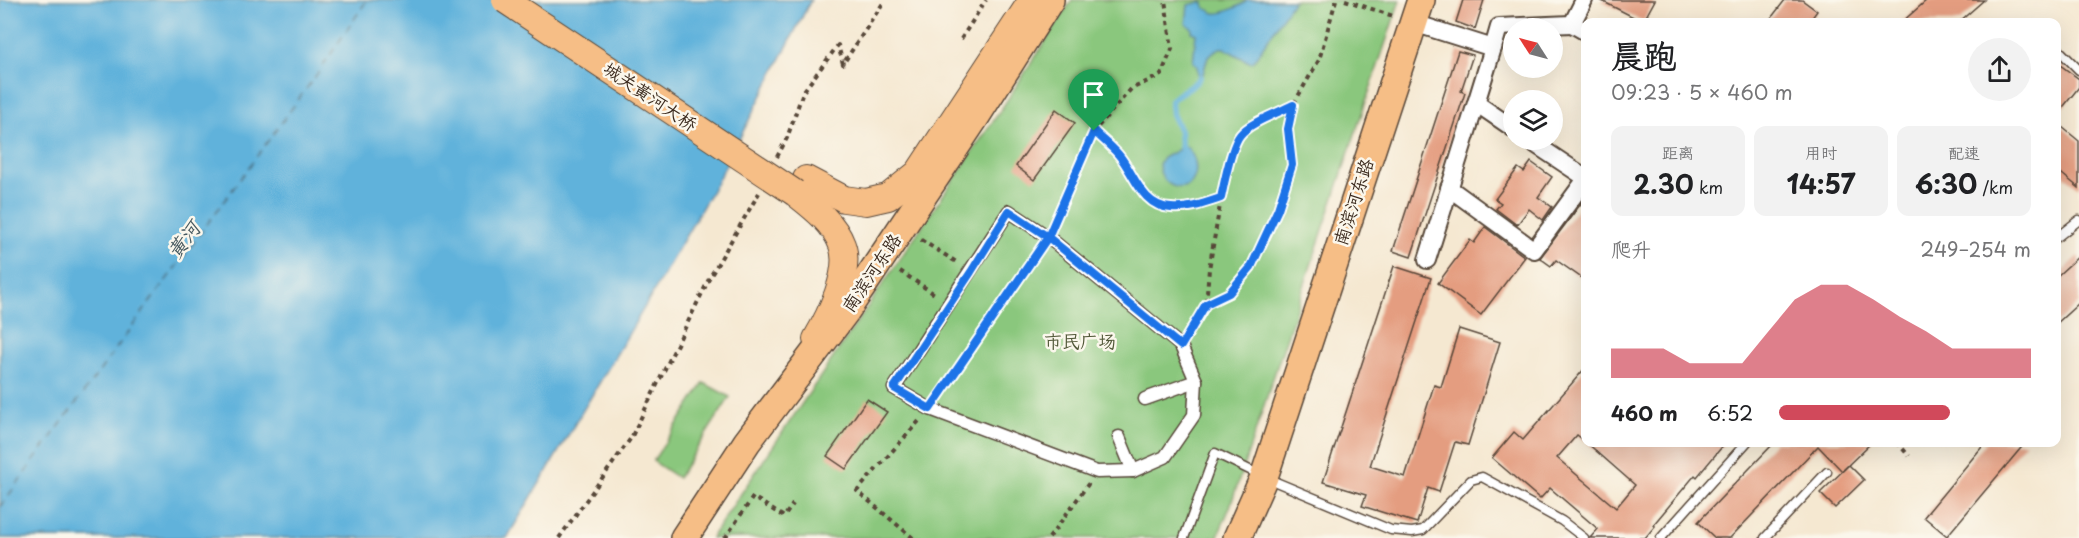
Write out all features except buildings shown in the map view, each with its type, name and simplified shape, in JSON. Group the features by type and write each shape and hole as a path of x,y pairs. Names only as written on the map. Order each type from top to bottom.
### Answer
{"highway":[{"name":"南滨河东路","path":"684,538 747,442 859,292 975,118 1050,0"},
{"name":"南滨河东路","path":"1237,538 1264,477 1417,11"}],"main road":[{"name":"城关黄河大桥","path":"505,0 801,186"},
{"name":"城关黄河大桥","path":"534,0 801,186"},
{"path":"801,186 844,199 866,202 888,197 918,173 1032,0"},
{"path":"783,395 825,324 839,288 844,267 843,247 832,226 814,207 801,186"}],"street":[{"path":"1427,260 1499,27 1579,28 1584,0"},
{"path":"1417,11 1492,48"},
{"path":"1476,103 1503,121"},
{"path":"1544,150 1581,175"},
{"path":"1449,188 1534,250 1581,185"},
{"path":"1009,211 1048,237 1181,346 1196,381 1194,415 1165,457 1133,471 1098,472 930,409 894,388 1009,211"},
{"path":"1145,399 1196,381"},
{"path":"1119,436 1133,471"}],"lane":[{"path":"2061,53 2079,70"},
{"path":"2061,234 2079,220"},
{"path":"1661,538 1743,447"},
{"path":"1184,538 1215,453 1264,477 1391,530 1412,532 1423,530 1471,480 1482,477 1562,521 1584,538"},
{"path":"1765,538 1827,472"}],"path":[{"path":"773,165 787,138 803,92 838,45 843,64 885,0"},
{"path":"961,39 986,0"},
{"path":"913,538 857,491 930,409 1048,237 1094,131 1131,89 1161,75 1172,49 1165,0"},
{"path":"1206,304 1229,293 1251,267 1278,209 1292,165 1288,129 1293,105 1320,60 1336,0"},
{"path":"1345,0 1417,11"},
{"path":"1181,346 1206,304 1209,269 1225,176 1239,136 1251,126 1293,105"},
{"path":"1094,131 1119,155 1140,190 1157,205 1171,208 1197,205 1221,198"},
{"path":"559,538 631,438 710,277 764,183"},
{"path":"916,236 971,272"},
{"path":"894,268 950,304"},
{"path":"1901,447 1909,456"},
{"path":"1049,538 1098,472"},
{"path":"725,538 753,497 784,517 793,504"}],"green space":[{"name":"市民广场","path":"1072,0 1400,0 1230,507 1217,538 711,538 1000,111"},
{"path":"704,383 730,397 678,478 653,461"}],"water":[{"name":"黄河","path":"0,0 811,0 718,180 507,538 0,538"},
{"path":"1247,0 1294,0 1253,62 1224,48 1219,48 1208,56 1203,74 1198,77 1197,65 1193,62 1196,34 1186,24 1188,5 1201,2 1204,3 1205,8 1218,13 1237,7"},
{"path":"1185,146 1193,157 1196,173 1187,186 1173,186 1166,182 1159,164 1163,158"}],"waterway":[{"path":"1181,147 1180,131 1172,114 1171,101 1200,77"}],"ferry route":[{"path":"0,507 320,70 367,0"}],"route":[{"path":"1094,131 1048,237 930,409 894,388 1009,211 1048,237 1181,346 1206,304 1229,293 1251,267 1278,209 1292,165 1288,129 1293,105 1251,126 1239,136 1225,176 1221,198 1197,205 1171,208 1157,205 1140,190 1119,155 1094,131"}]}
